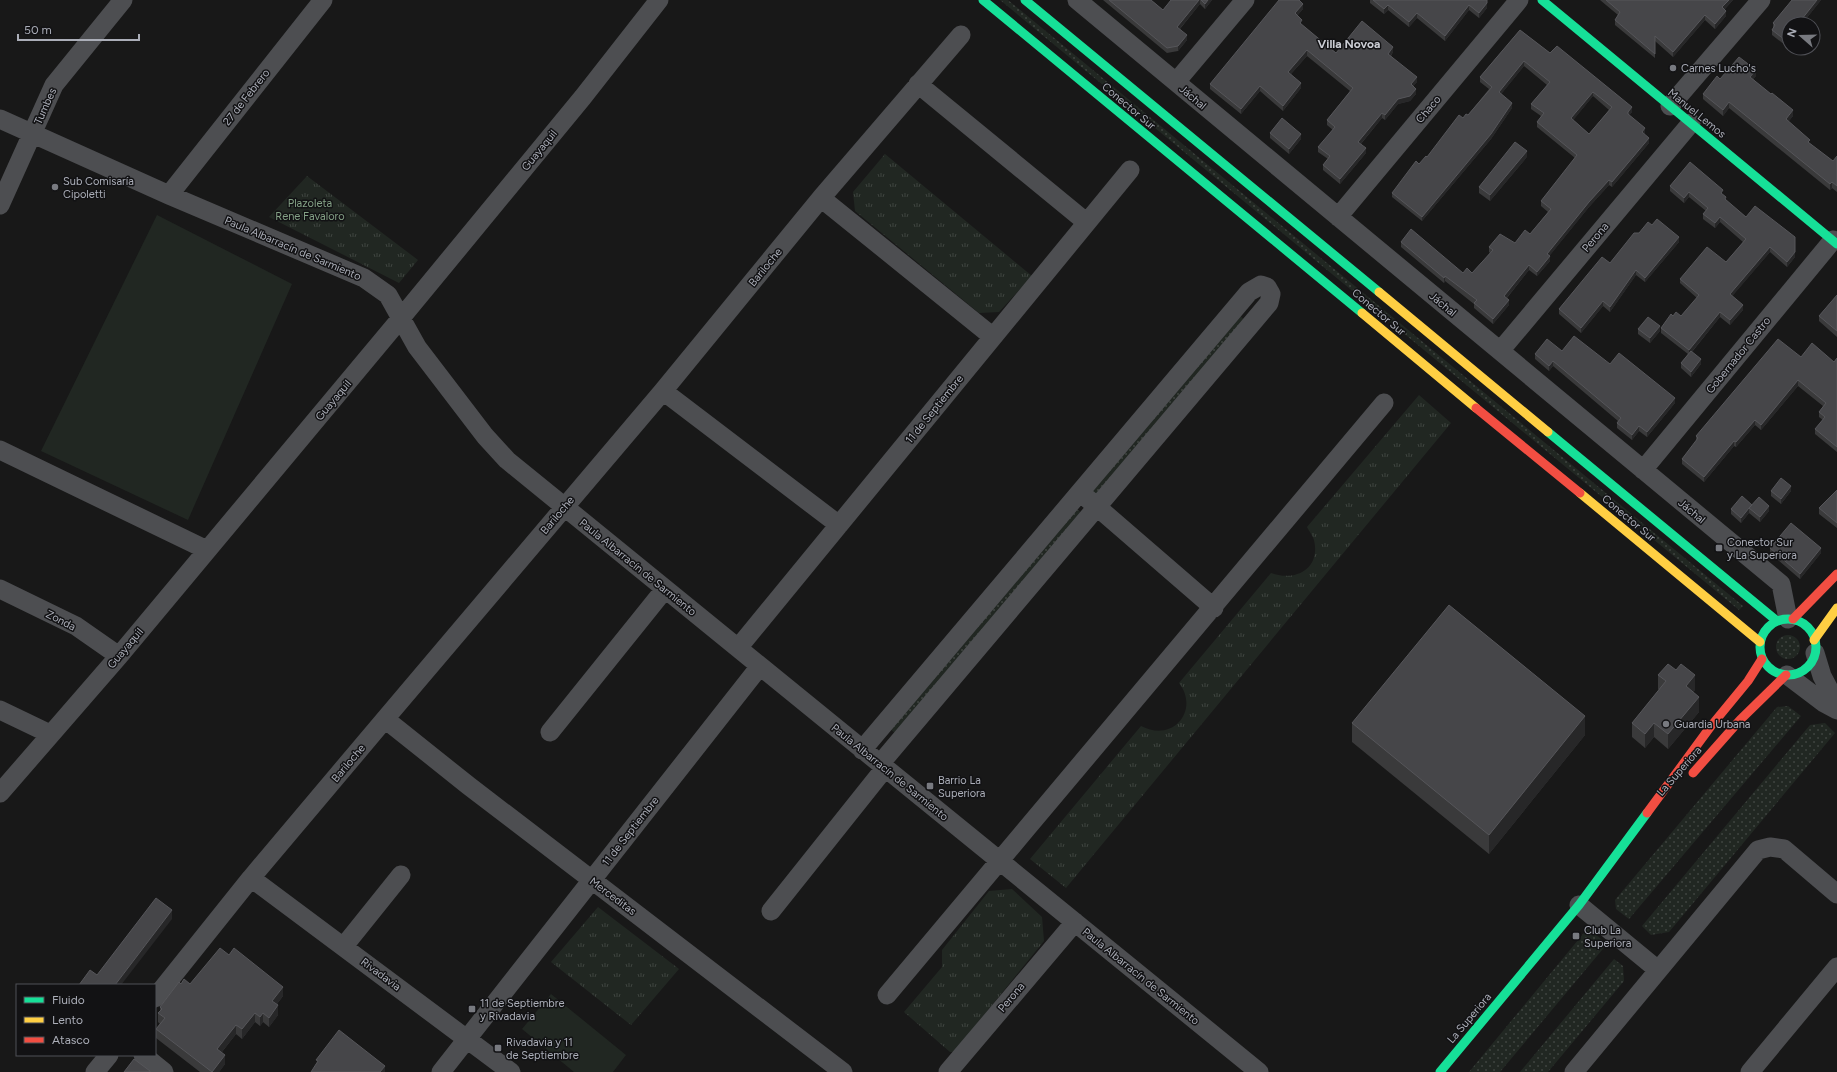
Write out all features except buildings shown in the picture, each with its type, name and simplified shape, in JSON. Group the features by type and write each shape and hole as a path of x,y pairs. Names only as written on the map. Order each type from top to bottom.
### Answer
{"main road":[{"name":"Conector Sur","path":"983,0 1760,642"},
{"name":"Conector Sur","path":"1025,0 1786,620"},
{"name":"Manuel Lemos","path":"1542,0 1835,242"},
{"path":"1836,612 1814,647 1809,665 1802,671 1787,675 1771,670 1762,659 1760,642 1764,632 1769,626 1786,620 1837,574"},
{"path":"1786,620 1801,622 1807,627 1814,647"},
{"name":"La Superiora","path":"1440,1072 1594,886 1711,726 1748,681 1762,659"},
{"name":"La Superiora","path":"1687,780 1740,720 1787,675"},
{"name":"La Superiora","path":"1594,886 1657,815"}],"street":[{"name":"Tumbes","path":"0,204 54,85 123,0"},
{"name":"27 de Febrero","path":"169,195 323,0"},
{"name":"Guayaquil","path":"0,793 119,656 401,318 583,97 659,0"},
{"name":"Jáchal","path":"1077,0 1781,584 1786,620"},
{"path":"1176,82 1246,0"},
{"name":"Chaco","path":"1338,217 1519,0"},
{"path":"1670,106 1761,0"},
{"name":"Bariloche","path":"156,997 251,878 663,391 821,198 961,35"},
{"path":"918,84 1086,222"},
{"name":"Paula Albarracín de Sarmiento","path":"0,119 169,195 364,278 388,295 417,347 485,436 508,460 862,750 1260,1072"},
{"name":"Perona","path":"1500,351 1691,123"},
{"name":"11 de Septiembre","path":"738,648 1130,170"},
{"path":"821,198 993,337"},
{"name":"Gobernador Castro","path":"1643,470 1835,242"},
{"path":"771,911 882,766 1097,506 1269,303 1271,294 1267,287 1261,286 1248,292 862,750"},
{"path":"663,391 839,524"},
{"path":"887,995 998,860 1214,608 1384,403"},
{"path":"0,450 207,550"},
{"path":"1080,492 1214,608"},
{"name":"Zonda","path":"0,589 76,626 119,656"},
{"path":"550,732 666,589"},
{"path":"1814,647 1824,681 1837,704"},
{"name":"11 de Septiembre","path":"441,1072 760,666"},
{"path":"1787,675 1824,703 1837,710"},
{"path":"0,710 50,734"},
{"name":"Merceditas","path":"385,719 469,786 843,1072"},
{"path":"1574,1072 1758,850 1770,847 1784,849 1837,894"},
{"path":"344,946 401,875"},
{"name":"Rivadavia","path":"251,878 511,1072"},
{"path":"1579,905 1658,970"},
{"name":"Perona","path":"948,1072 1075,922"},
{"path":"1750,1072 1837,966"},
{"path":"95,1072 108,1056"},
{"path":"144,1056 164,1072"}],"green space":[{"path":"1000,0 1008,0 1743,606 1739,610"},
{"path":"885,154 1032,276 999,312 979,313 855,211 853,192"},
{"name":"Plazoleta Rene Favaloro","path":"307,176 418,260 399,283 269,217"},
{"path":"157,215 292,284 188,520 41,451"},
{"path":"1238,313 1244,320 1097,497 1088,490"},
{"path":"1419,395 1451,423 1066,888 1030,859 1141,726 1153,730 1163,730 1173,727 1180,721 1185,713 1186,704 1185,693 1179,683 1271,573 1289,576 1304,571 1310,566 1314,559 1315,550 1313,538 1307,527"},
{"path":"1075,508 1082,513 896,734 889,728"},
{"path":"1788,635 1797,638 1800,647 1797,656 1788,659 1779,656 1776,647 1779,638"},
{"path":"1788,706 1801,716 1629,919 1616,909 1615,900 1777,707"},
{"path":"1825,723 1835,733 1669,932 1651,935 1642,926 1810,725"},
{"path":"1012,889 1042,917 1044,941 954,1052 950,1052 904,1012 942,967 942,950 989,891"},
{"path":"598,907 679,969 631,1025 551,962"},
{"path":"1588,928 1607,944 1500,1072 1469,1072"},
{"path":"1614,959 1623,966 1624,981 1548,1072 1520,1072"},
{"path":"551,994 626,1055 613,1072 574,1072 522,1029"}],"traffic: fast":[{"path":"983,0 1362,313"},
{"path":"1025,0 1379,292"},
{"path":"1542,0 1837,244"},
{"path":"1548,432 1777,621"},
{"path":"1788,619 1799,621 1808,627 1814,636 1816,647 1814,658 1808,667 1799,673 1788,675 1777,673 1768,667 1762,658 1760,647 1762,636 1768,627 1777,621 1788,619"},
{"path":"1440,1072 1579,905 1647,813"}],"traffic: slow":[{"path":"1379,292 1548,432"},
{"path":"1362,313 1476,408"},
{"path":"1580,493 1760,642"},
{"path":"1814,640 1837,608"}],"traffic: jam":[{"path":"1476,408 1580,493"},
{"path":"1793,619 1837,574"},
{"path":"1647,813 1711,726 1748,681 1762,659"},
{"path":"1693,773 1740,720 1786,675"}],"place":[{"name":"Carnes Lucho's","path":"1673,68"},
{"name":"Sub Comisaría Cipoletti","path":"55,187"},
{"name":"Conector Sur y La Superiora","path":"1719,548"},
{"name":"Guardia Urbana","path":"1666,724"},
{"name":"Barrio La Superiora","path":"930,786"},
{"name":"Club La Superiora","path":"1576,936"},
{"name":"11 de Septiembre y Rivadavia","path":"472,1009"},
{"name":"Rivadavia y 11 de Septiembre","path":"498,1048"}],"district":[{"name":"Villa Novoa","path":"1349,44"}]}
